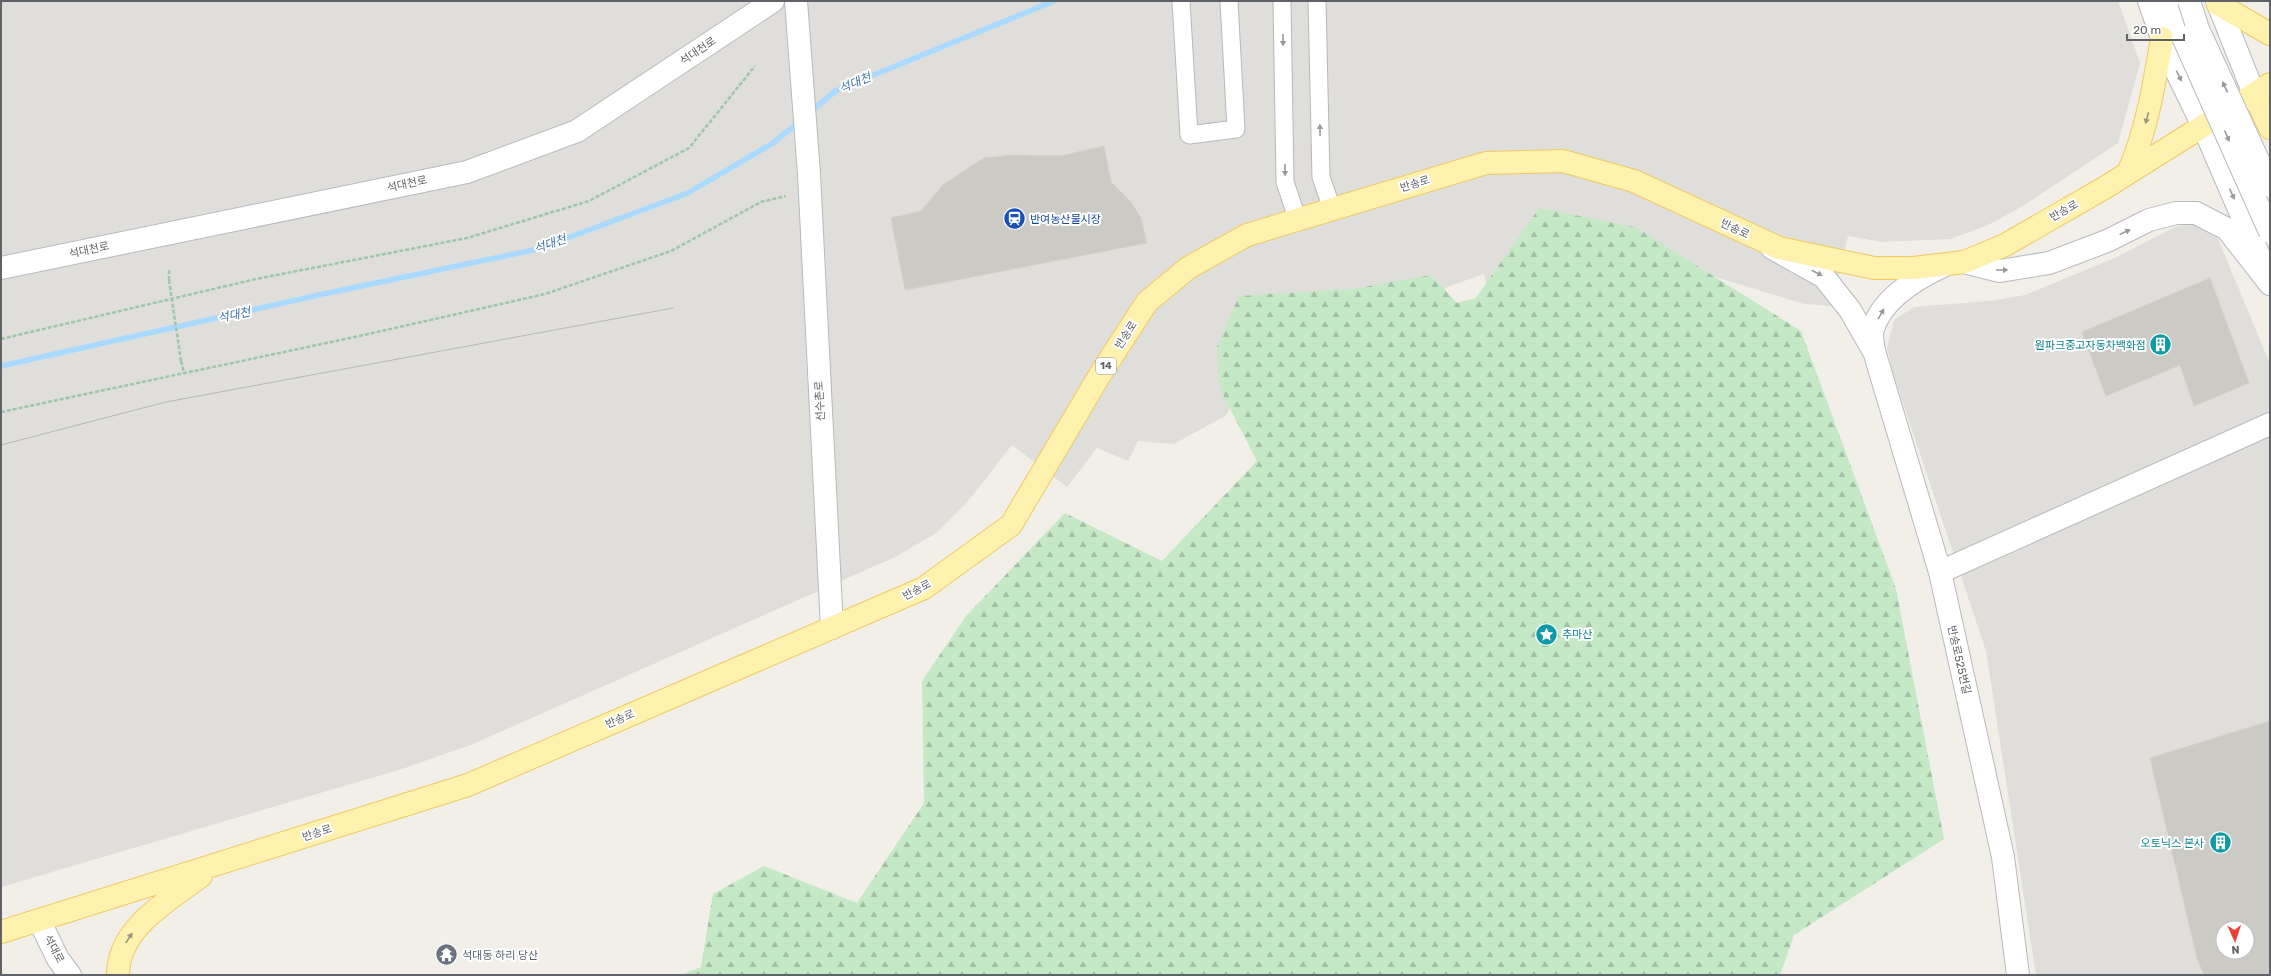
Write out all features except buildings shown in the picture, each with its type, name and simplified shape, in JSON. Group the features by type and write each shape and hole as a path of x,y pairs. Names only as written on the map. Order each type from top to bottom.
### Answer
{"main road":[{"name":"석대천로","path":"1,268 467,172 577,131 773,1"},
{"name":"선수촌로","path":"796,1 809,174 832,628"},
{"path":"2149,1 2162,38 2203,126 2270,281"},
{"path":"2171,1 2183,37 2270,232"},
{"path":"2189,1 2198,29 2270,186"},
{"path":"2217,3 2270,34"},
{"path":"2217,3 2262,89 2270,128"},
{"path":"2128,173 2139,148 2152,98 2162,38"},
{"name":"반송로","path":"1,932 40,922 468,785 924,588 1011,524 1101,373 1147,302 1188,268 1247,236 1486,163 1563,161 1634,181 1779,248 1874,268 1913,268 1956,263 2006,245 2128,173 2262,89"},
{"path":"1874,351 1872,330 1881,310 1907,286 1956,263 2000,271 2049,263 2107,241 2149,220 2176,213 2196,213 2226,229 2270,284"},
{"path":"1759,240 1824,277 1850,310 1874,351"},
{"name":"반송로525번길","path":"1874,351 1940,572 2003,857 2018,975"},
{"path":"1940,572 2270,424"},
{"path":"118,975 121,953 130,936 161,906 214,866"},
{"name":"석대로","path":"40,922 58,959 70,975"}],"street":[{"path":"1180,1 1189,135 1236,129 1229,1"},
{"path":"1282,1 1285,182 1298,221"},
{"path":"1317,1 1321,176 1332,210"}],"path":[{"path":"1,339 256,279 468,238 589,201 689,148 755,66"},
{"path":"1,412 364,335 545,294 671,251 761,202 786,196"},
{"path":"168,270 181,361 184,372"}],"shaded area":[{"path":"1,1 2118,1 2140,63 2118,143 2023,206 1986,226 1950,239 1882,242 1848,236 1831,306 1804,304 1667,262 1487,288 1484,274 1447,287 1416,310 1232,406 1225,416 1174,444 1138,441 1128,461 1097,448 1067,487 1012,445 969,500 935,534 895,557 473,744 402,769 1,887"},
{"path":"2196,224 2218,239 2270,364 2270,975 2036,975 1986,651 1893,373 1887,348 1894,320 1914,307 1989,301 2025,295 2117,257 2177,226"}],"green space":[{"path":"1539,208 1635,227 1801,331 1896,589 1944,839 1794,935 1780,975 681,975 701,967 713,894 764,866 857,903 924,803 922,681 966,616 1065,513 1162,561 1257,461 1219,387 1217,346 1239,296 1352,289 1431,275 1457,303 1476,298"}],"waterway":[{"name":"석대천","path":"810,112 837,90 1054,1"},
{"name":"석대천","path":"1,366 328,293 538,249 688,193 773,143 799,122"}],"tram line":[{"path":"1,445 166,402 673,308"}],"place":[{"name":"반여농산물시장","path":"1015,219"},
{"name":"원파크중고자동차백화점","path":"2161,345"},
{"name":"추마산","path":"1547,634"},
{"name":"오토닉스 본사","path":"2220,843"},
{"name":"석대동 하리 당산","path":"447,955"}]}
